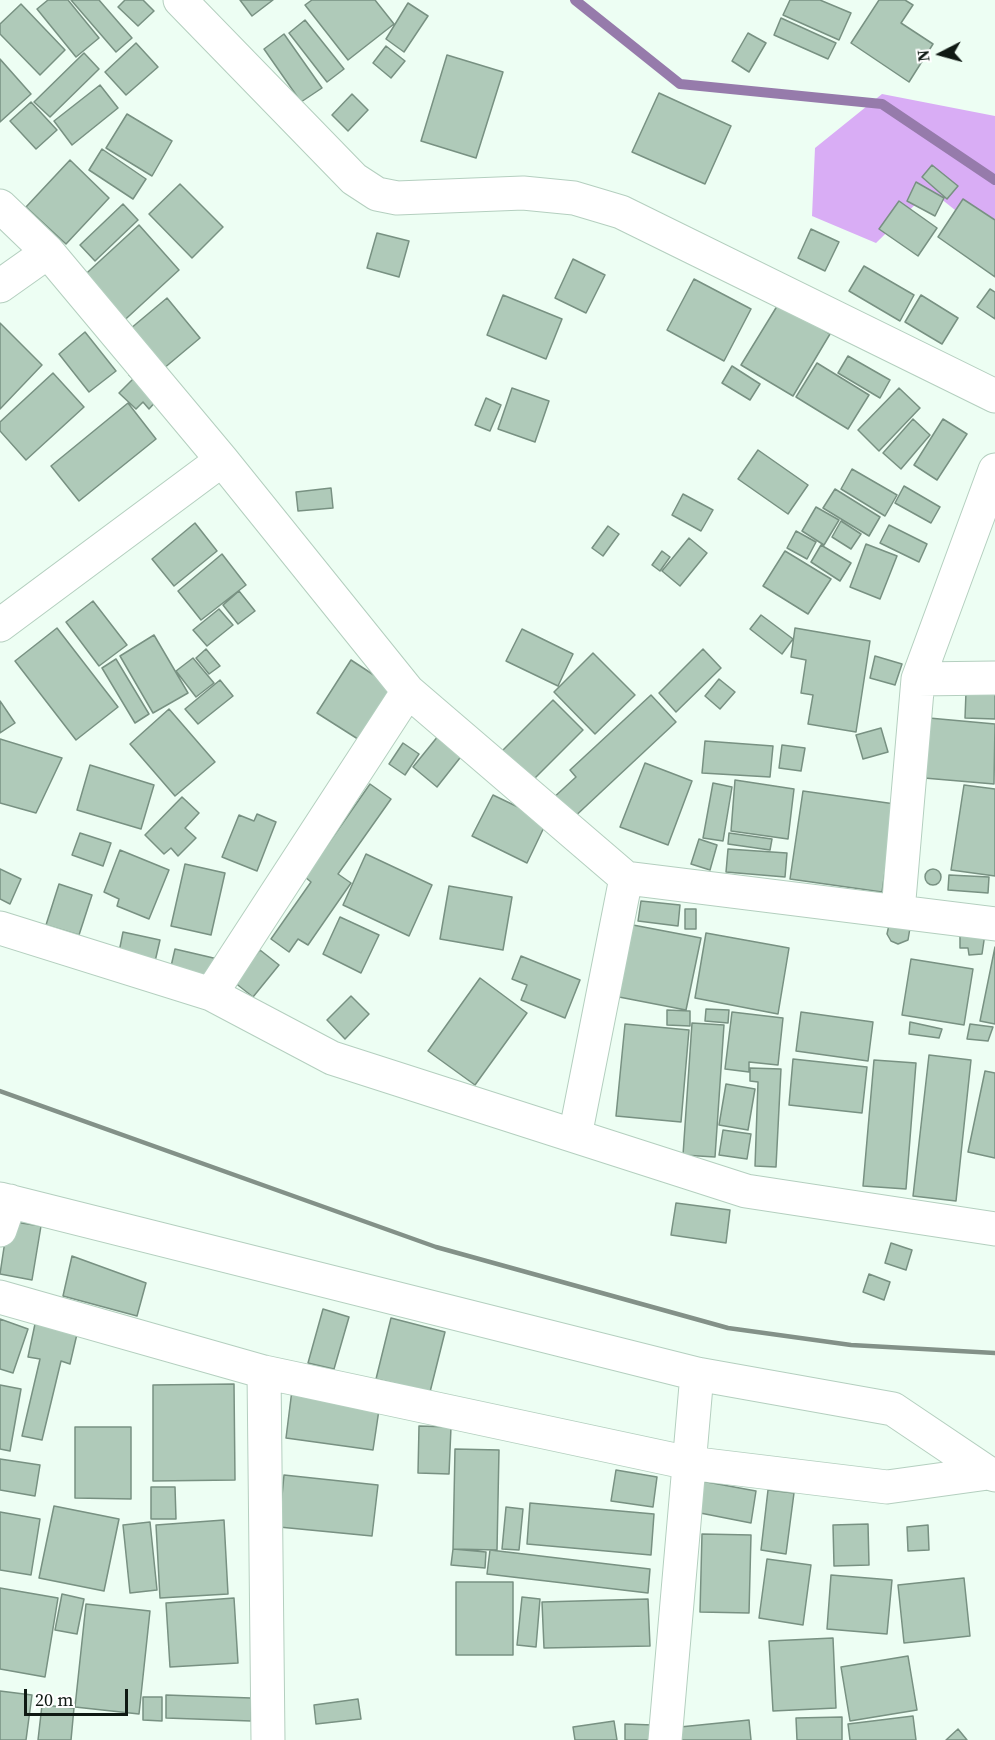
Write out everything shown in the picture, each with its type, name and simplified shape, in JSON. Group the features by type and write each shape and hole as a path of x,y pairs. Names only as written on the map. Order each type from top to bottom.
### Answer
{"street":[{"path":"180,0 354,179 377,194 397,198 523,193 574,198 621,212 995,396"},
{"path":"0,206 48,252 222,460 408,691 626,878 995,924"},
{"path":"0,286 48,252"},
{"path":"0,625 222,460"},
{"path":"898,911 918,679 995,470"},
{"path":"918,679 995,678"},
{"path":"211,994 408,691"},
{"path":"575,1136 626,878"},
{"path":"0,928 211,994 332,1058 746,1191 995,1229"},
{"path":"3,1210 697,1374 893,1409 992,1474"},
{"path":"0,1297 264,1372 689,1463 887,1487 992,1474"},
{"path":"264,1372 268,1740"},
{"path":"665,1740 697,1374"}],"shaded area":[{"path":"882,94 995,116 995,242 930,190 876,243 812,216 815,148"}],"building":[{"path":"48,0 68,0 99,38 76,57 37,9"},
{"path":"71,0 99,0 132,38 116,52"},
{"path":"125,0 143,0 154,11 138,26 118,7"},
{"path":"240,0 273,0 252,16"},
{"path":"312,0 375,0 394,24 348,60 305,5"},
{"path":"790,0 820,0 851,13 839,40 783,15"},
{"path":"879,0 905,0 913,5 901,23 933,44 909,82 851,43"},
{"path":"408,3 428,16 404,52 386,39"},
{"path":"21,4 65,50 40,75 0,34 0,24"},
{"path":"781,18 836,43 828,59 774,35"},
{"path":"305,20 344,69 327,82 289,33"},
{"path":"748,33 766,43 749,72 732,61"},
{"path":"284,34 322,88 301,102 264,49"},
{"path":"136,43 158,67 126,95 105,72"},
{"path":"386,46 405,61 391,78 373,63"},
{"path":"84,53 99,69 50,117 34,102"},
{"path":"447,55 503,72 476,158 421,141"},
{"path":"0,59 31,94 0,122"},
{"path":"100,85 118,108 72,145 54,121"},
{"path":"659,93 731,126 705,184 632,152"},
{"path":"352,94 368,110 348,131 332,115"},
{"path":"31,102 57,130 36,149 10,121"},
{"path":"127,114 172,141 152,176 106,148"},
{"path":"102,149 146,179 133,199 89,170"},
{"path":"70,160 109,198 66,244 26,207"},
{"path":"932,165 958,186 947,199 922,177"},
{"path":"916,182 944,198 935,216 907,201"},
{"path":"180,184 223,227 192,258 149,214"},
{"path":"963,199 995,220 995,277 938,237"},
{"path":"899,201 937,228 918,256 879,229"},
{"path":"123,204 138,220 95,261 80,245"},
{"path":"139,225 179,270 117,327 77,282"},
{"path":"811,229 839,242 825,271 798,258"},
{"path":"377,233 409,241 399,277 367,268"},
{"path":"573,259 605,275 586,313 555,298"},
{"path":"864,266 914,295 900,321 849,291"},
{"path":"694,279 751,309 724,361 667,330"},
{"path":"990,289 995,292 995,319 977,307"},
{"path":"503,295 562,319 546,359 487,335"},
{"path":"921,295 958,318 942,344 905,322"},
{"path":"167,298 200,338 163,369 130,329"},
{"path":"779,303 830,334 793,396 741,365"},
{"path":"0,323 42,365 0,409"},
{"path":"85,332 116,371 89,392 59,354"},
{"path":"848,356 890,380 880,398 838,373"},
{"path":"817,363 869,395 848,429 796,397"},
{"path":"732,366 760,384 750,400 722,383"},
{"path":"136,368 159,398 149,409 143,402 136,409 119,393 133,379 129,375"},
{"path":"53,373 84,407 26,460 0,431 0,422"},
{"path":"512,388 549,401 535,442 498,429"},
{"path":"899,388 920,408 879,451 858,430"},
{"path":"486,398 501,405 490,431 475,425"},
{"path":"128,403 156,439 79,501 51,466"},
{"path":"913,419 930,435 901,469 883,453"},
{"path":"943,419 967,434 937,480 914,465"},
{"path":"758,450 808,485 788,514 738,479"},
{"path":"852,469 897,495 885,516 841,489"},
{"path":"904,486 940,507 931,523 895,503"},
{"path":"331,488 333,508 298,511 296,492"},
{"path":"835,489 880,517 869,536 823,508"},
{"path":"683,494 713,510 701,531 672,515"},
{"path":"816,507 839,520 824,545 802,531"},
{"path":"841,521 861,534 851,549 832,537"},
{"path":"195,523 217,551 174,586 152,559"},
{"path":"889,525 927,544 919,562 880,543"},
{"path":"608,526 619,534 603,556 592,548"},
{"path":"796,531 816,542 807,559 787,548"},
{"path":"689,538 707,553 680,586 662,571"},
{"path":"866,544 897,556 880,599 850,587"},
{"path":"821,545 851,563 840,581 811,562"},
{"path":"662,551 670,557 660,571 652,565"},
{"path":"785,551 831,579 808,614 763,586"},
{"path":"222,554 246,585 201,620 178,591"},
{"path":"239,591 255,611 238,624 223,605"},
{"path":"93,601 127,645 99,666 66,622"},
{"path":"219,609 233,625 207,646 193,630"},
{"path":"761,615 793,639 782,654 750,629"},
{"path":"57,628 118,707 76,740 15,661"},
{"path":"795,628 870,641 856,732 808,724 813,695 801,693 806,660 791,657"},
{"path":"522,629 573,654 558,686 506,661"},
{"path":"154,635 188,693 153,713 120,656"},
{"path":"206,649 220,666 209,674 196,658"},
{"path":"703,649 721,668 676,712 659,693"},
{"path":"593,653 635,695 595,734 554,692"},
{"path":"875,656 902,664 895,685 870,678"},
{"path":"193,658 214,683 196,697 176,671"},
{"path":"116,659 149,714 135,723 102,668"},
{"path":"351,660 395,689 361,741 317,713"},
{"path":"719,679 735,692 720,709 705,696"},
{"path":"220,680 233,696 198,724 185,709"},
{"path":"966,692 995,693 995,719 965,718"},
{"path":"651,695 676,722 570,821 551,800 576,777 570,770"},
{"path":"553,700 583,730 527,786 497,756"},
{"path":"0,701 15,723 0,733"},
{"path":"169,709 215,762 175,796 130,744"},
{"path":"929,718 995,724 994,784 924,778"},
{"path":"881,728 888,752 863,759 856,735"},
{"path":"443,730 467,749 437,787 413,767"},
{"path":"0,739 62,758 36,813 0,803"},
{"path":"705,741 773,746 770,777 702,773"},
{"path":"403,743 419,754 405,775 389,764"},
{"path":"782,745 805,748 801,771 779,768"},
{"path":"645,763 692,781 668,845 620,827"},
{"path":"90,765 154,785 141,829 77,810"},
{"path":"735,780 794,789 788,839 731,831"},
{"path":"713,783 732,787 723,841 703,838"},
{"path":"370,784 391,799 338,874 351,883 308,945 298,939 289,952 271,939 311,882 305,877"},
{"path":"964,785 995,789 995,876 951,870"},
{"path":"803,791 895,804 882,892 790,879"},
{"path":"493,795 547,821 527,863 472,836"},
{"path":"182,797 199,813 185,828 196,838 178,856 171,848 164,854 145,835"},
{"path":"257,814 276,822 257,871 222,857 239,815 254,821"},
{"path":"80,833 111,843 103,866 72,855"},
{"path":"729,833 772,839 770,850 728,844"},
{"path":"699,839 717,845 710,870 691,864"},
{"path":"728,849 787,853 785,877 726,872"},
{"path":"120,850 169,870 149,919 117,906 119,899 104,892"},
{"path":"366,854 432,885 409,936 343,905"},
{"path":"185,864 225,873 211,935 171,926"},
{"path":"0,869 21,879 10,904 0,899"},
{"path":"933,869 941,877 933,885 925,877"},
{"path":"949,875 989,877 988,893 948,890"},
{"path":"59,884 92,895 79,935 46,925"},
{"path":"449,886 512,897 503,950 440,939"},
{"path":"641,901 680,905 678,926 638,921"},
{"path":"685,909 696,909 696,929 685,929"},
{"path":"340,917 379,935 361,973 323,954"},
{"path":"633,925 701,938 686,1010 619,997"},
{"path":"889,925 910,928 908,940 898,944 891,941 887,934"},
{"path":"960,925 986,927 982,954 969,955 968,948 960,948"},
{"path":"123,932 160,940 153,970 117,962"},
{"path":"706,933 789,948 778,1014 695,998"},
{"path":"995,947 995,1024 980,1021"},
{"path":"175,949 222,960 217,986 169,975"},
{"path":"260,950 279,965 253,997 234,982"},
{"path":"521,956 580,980 565,1018 521,1000 527,985 512,979"},
{"path":"911,959 973,969 964,1025 902,1015"},
{"path":"480,978 527,1013 475,1085 428,1051"},
{"path":"351,996 369,1014 345,1039 327,1020"},
{"path":"706,1009 729,1010 728,1023 705,1021"},
{"path":"667,1010 690,1011 690,1026 667,1025"},
{"path":"732,1012 783,1018 778,1065 749,1062 749,1072 725,1069"},
{"path":"801,1012 873,1022 868,1061 796,1051"},
{"path":"910,1022 942,1029 939,1038 909,1034"},
{"path":"692,1023 724,1025 715,1157 683,1155"},
{"path":"625,1024 689,1030 681,1122 616,1116"},
{"path":"970,1024 993,1027 988,1041 967,1039"},
{"path":"929,1055 971,1060 956,1201 913,1196"},
{"path":"793,1059 867,1067 862,1113 789,1105"},
{"path":"874,1060 916,1063 906,1189 863,1186"},
{"path":"750,1068 781,1069 776,1167 755,1166 758,1082 750,1081"},
{"path":"985,1071 995,1073 995,1158 968,1152"},
{"path":"726,1084 755,1089 748,1130 719,1125"},
{"path":"723,1130 751,1134 747,1159 719,1155"},
{"path":"676,1203 730,1210 726,1243 671,1235"},
{"path":"8,1221 41,1226 32,1280 0,1274"},
{"path":"891,1243 912,1250 906,1270 885,1263"},
{"path":"72,1256 146,1283 137,1316 63,1296"},
{"path":"869,1274 890,1282 884,1300 863,1292"},
{"path":"323,1309 349,1317 334,1369 308,1363"},
{"path":"391,1318 445,1332 430,1392 376,1379"},
{"path":"0,1319 28,1329 13,1373 0,1369"},
{"path":"35,1324 77,1334 70,1364 61,1361 42,1440 22,1436 40,1359 28,1357"},
{"path":"234,1384 235,1480 153,1481 153,1385"},
{"path":"0,1385 21,1389 10,1451 0,1449"},
{"path":"292,1390 380,1403 373,1450 286,1438"},
{"path":"419,1426 451,1427 449,1474 418,1473"},
{"path":"75,1427 131,1427 131,1499 75,1498"},
{"path":"455,1449 499,1450 497,1550 453,1549"},
{"path":"0,1459 40,1465 35,1496 0,1490"},
{"path":"616,1470 657,1477 653,1507 611,1501"},
{"path":"284,1475 378,1485 372,1536 279,1527"},
{"path":"696,1480 756,1491 751,1523 690,1511"},
{"path":"151,1487 175,1487 176,1519 151,1519"},
{"path":"768,1490 794,1493 786,1554 761,1550"},
{"path":"530,1503 654,1514 651,1555 527,1544"},
{"path":"54,1506 119,1519 104,1591 39,1578"},
{"path":"506,1507 523,1509 519,1550 502,1549"},
{"path":"0,1512 40,1519 31,1575 0,1570"},
{"path":"224,1520 228,1594 160,1598 156,1525"},
{"path":"150,1522 157,1590 130,1593 123,1525"},
{"path":"868,1524 869,1565 834,1566 833,1525"},
{"path":"928,1525 929,1550 908,1551 907,1527"},
{"path":"702,1534 751,1535 749,1613 700,1612"},
{"path":"453,1549 486,1552 485,1568 451,1565"},
{"path":"490,1550 650,1569 648,1593 487,1574"},
{"path":"767,1559 811,1565 803,1625 759,1618"},
{"path":"831,1575 892,1580 887,1634 827,1629"},
{"path":"964,1578 970,1636 904,1643 898,1585"},
{"path":"456,1582 513,1582 513,1655 456,1655"},
{"path":"0,1588 58,1598 45,1677 0,1669"},
{"path":"62,1594 84,1599 77,1634 55,1630"},
{"path":"522,1597 540,1599 536,1647 517,1645"},
{"path":"234,1598 238,1663 170,1667 166,1603"},
{"path":"648,1599 650,1646 544,1648 542,1602"},
{"path":"86,1604 150,1611 139,1714 75,1707"},
{"path":"833,1638 836,1708 773,1711 769,1641"},
{"path":"908,1656 917,1710 850,1721 841,1667"},
{"path":"0,1691 32,1695 26,1740 0,1740"},
{"path":"166,1695 251,1698 251,1721 166,1718"},
{"path":"143,1697 162,1697 162,1721 143,1720"},
{"path":"358,1699 361,1719 316,1724 314,1705"},
{"path":"42,1705 74,1708 71,1740 38,1740"},
{"path":"913,1716 916,1740 850,1740 848,1724"},
{"path":"842,1717 842,1740 797,1740 796,1718"},
{"path":"749,1720 751,1740 681,1740 680,1727"},
{"path":"614,1721 617,1740 575,1740 573,1727"},
{"path":"625,1724 653,1725 653,1740 625,1740"},
{"path":"958,1729 967,1740 946,1740"}],"waterway":[{"path":"575,0 680,84 882,104 995,180"}],"railway":[{"path":"0,1091 436,1247 728,1328 851,1345 995,1353"}]}
